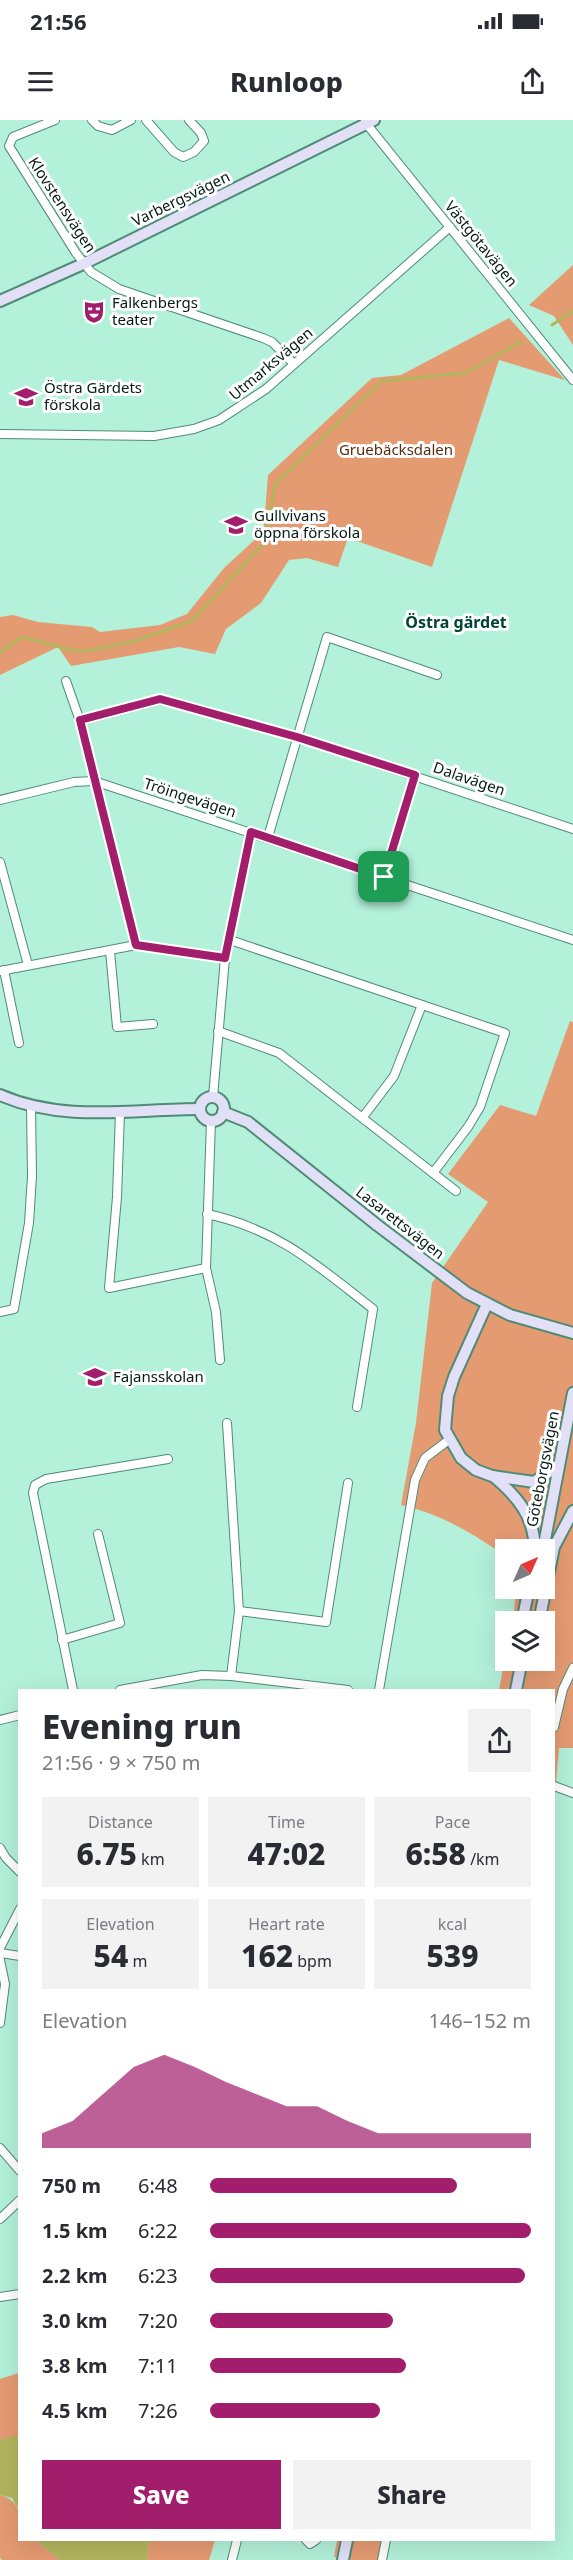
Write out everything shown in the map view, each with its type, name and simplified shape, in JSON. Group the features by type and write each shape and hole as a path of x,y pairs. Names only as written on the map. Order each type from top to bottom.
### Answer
{"main road":[{"name":"Varbergsvägen","path":"0,301 83,264 368,121"},
{"path":"0,1095 31,1106 72,1113 201,1109"},
{"path":"213,1097 203,1102 201,1109 203,1116 212,1121 224,1112"},
{"name":"Lasarettsvägen","path":"213,1097 221,1102 224,1112 248,1122 429,1266 487,1304 520,1318 573,1332"},
{"path":"487,1304 454,1377 448,1396 445,1430 466,1463 492,1476 508,1489 523,1507 534,1527 535,1539"},
{"name":"Göteborgsvägen","path":"545,1539 573,1393"},
{"path":"492,1476 534,1482 558,1466"},
{"path":"541,1611 554,1548 573,1511"},
{"path":"512,1671 511,1678 516,1689"},
{"path":"516,1689 520,1671"},
{"path":"343,2560 347,2541"}],"street":[{"name":"Klovstensvägen","path":"55,120 13,137 9,143 10,150 83,264 100,279 119,289 263,338 280,349 294,364"},
{"path":"92,120 98,126 112,130 131,120"},
{"path":"146,120 174,152 183,157 194,152 204,141 201,133 189,120"},
{"name":"Västgötavägen","path":"368,121 573,380"},
{"name":"Utmarksvägen","path":"0,434 154,436 194,429 230,416 266,389 450,227"},
{"path":"268,837 327,637 437,675"},
{"path":"66,681 80,720 136,945"},
{"name":"Dalavägen","path":"80,720 160,699 297,737 573,829"},
{"path":"384,877 415,775"},
{"name":"Tröingevägen","path":"0,800 74,782 94,781 573,940"},
{"path":"213,1097 225,958 251,832"},
{"path":"0,862 28,965"},
{"path":"230,940 505,1033 480,1107 468,1127 433,1173"},
{"path":"19,1043 2,970 136,945 225,958"},
{"path":"110,951 117,1027 153,1024"},
{"path":"363,1118 394,1076 422,1005"},
{"path":"218,1031 279,1053 456,1191"},
{"path":"0,1312 14,1309 29,1223 32,1176 31,1106"},
{"path":"120,1112 117,1197 109,1288 206,1268"},
{"path":"212,1121 206,1268 215,1309 220,1360"},
{"path":"207,1214 235,1221 287,1243 373,1309 357,1407"},
{"path":"227,1423 238,1611 231,1676"},
{"path":"379,1689 415,1480 425,1458 450,1438"},
{"path":"73,1689 33,1493 35,1485 46,1479 168,1459"},
{"path":"238,1611 326,1622 348,1483"},
{"path":"62,1640 120,1623 98,1534"},
{"path":"555,1723 563,1689 573,1668"},
{"path":"125,1689 202,1675 231,1676 314,1689"},
{"path":"0,1720 18,1716"},
{"path":"555,1786 573,1793"},
{"path":"0,1848 18,1870"},
{"path":"0,1948 18,1913"},
{"path":"0,1953 18,1956"},
{"path":"0,1960 5,1984 0,2022"},
{"path":"0,2148 18,2169"},
{"path":"0,2219 18,2202"},
{"path":"0,2297 18,2294"},
{"path":"232,2560 237,2541"},
{"path":"382,2560 386,2541"}],"green space":[{"path":"573,265 573,345 554,316 529,305"},
{"name":"Gruebäcksdalen","path":"509,318 565,380 499,360 432,567 348,538 338,567 307,558 289,560 261,603 226,629 215,654 179,647 71,666 58,647 0,675 0,617 13,615 38,622 92,627 100,632 160,625 187,614 224,568 261,534 264,526 268,475 372,378 401,375"},
{"path":"570,1021 573,1022 573,1748 559,1748 555,1794 555,1689 499,1689 503,1671 555,1671 555,1611 514,1611 515,1599 555,1599 555,1539 495,1539 495,1549 456,1525 429,1513 401,1505 416,1423 432,1283 488,1202 448,1174 500,1105 536,1116"},
{"path":"18,2373 18,2436 0,2440 0,2379"},
{"path":"0,2495 13,2502 18,2510 18,2541 37,2541 60,2560 2,2560 0,2558"},
{"path":"149,2541 215,2541 209,2560 147,2560"},
{"path":"337,2541 383,2541 378,2560 334,2557"}],"shaded area":[{"path":"18,2436 18,2508 12,2498 0,2495 0,2440"},
{"path":"37,2541 149,2541 147,2560 60,2560"}],"waterway":[{"path":"552,325 573,311"},
{"path":"0,652 22,637 71,650 87,651 135,641 192,621 265,542 275,484 382,381 466,373 522,341"}],"place":[{"name":"Falkenbergs teater","path":"94,312"},
{"name":"Östra Gärdets förskola","path":"26,397"},
{"name":"Gullvivans öppna förskola","path":"236,525"},
{"name":"Fajansskolan","path":"95,1377"}],"district":[{"name":"Östra gärdet","path":"456,622"}],"route":[{"path":"160,699 297,737 415,775 384,877 251,832 225,958 136,945 80,720 160,699"}]}
